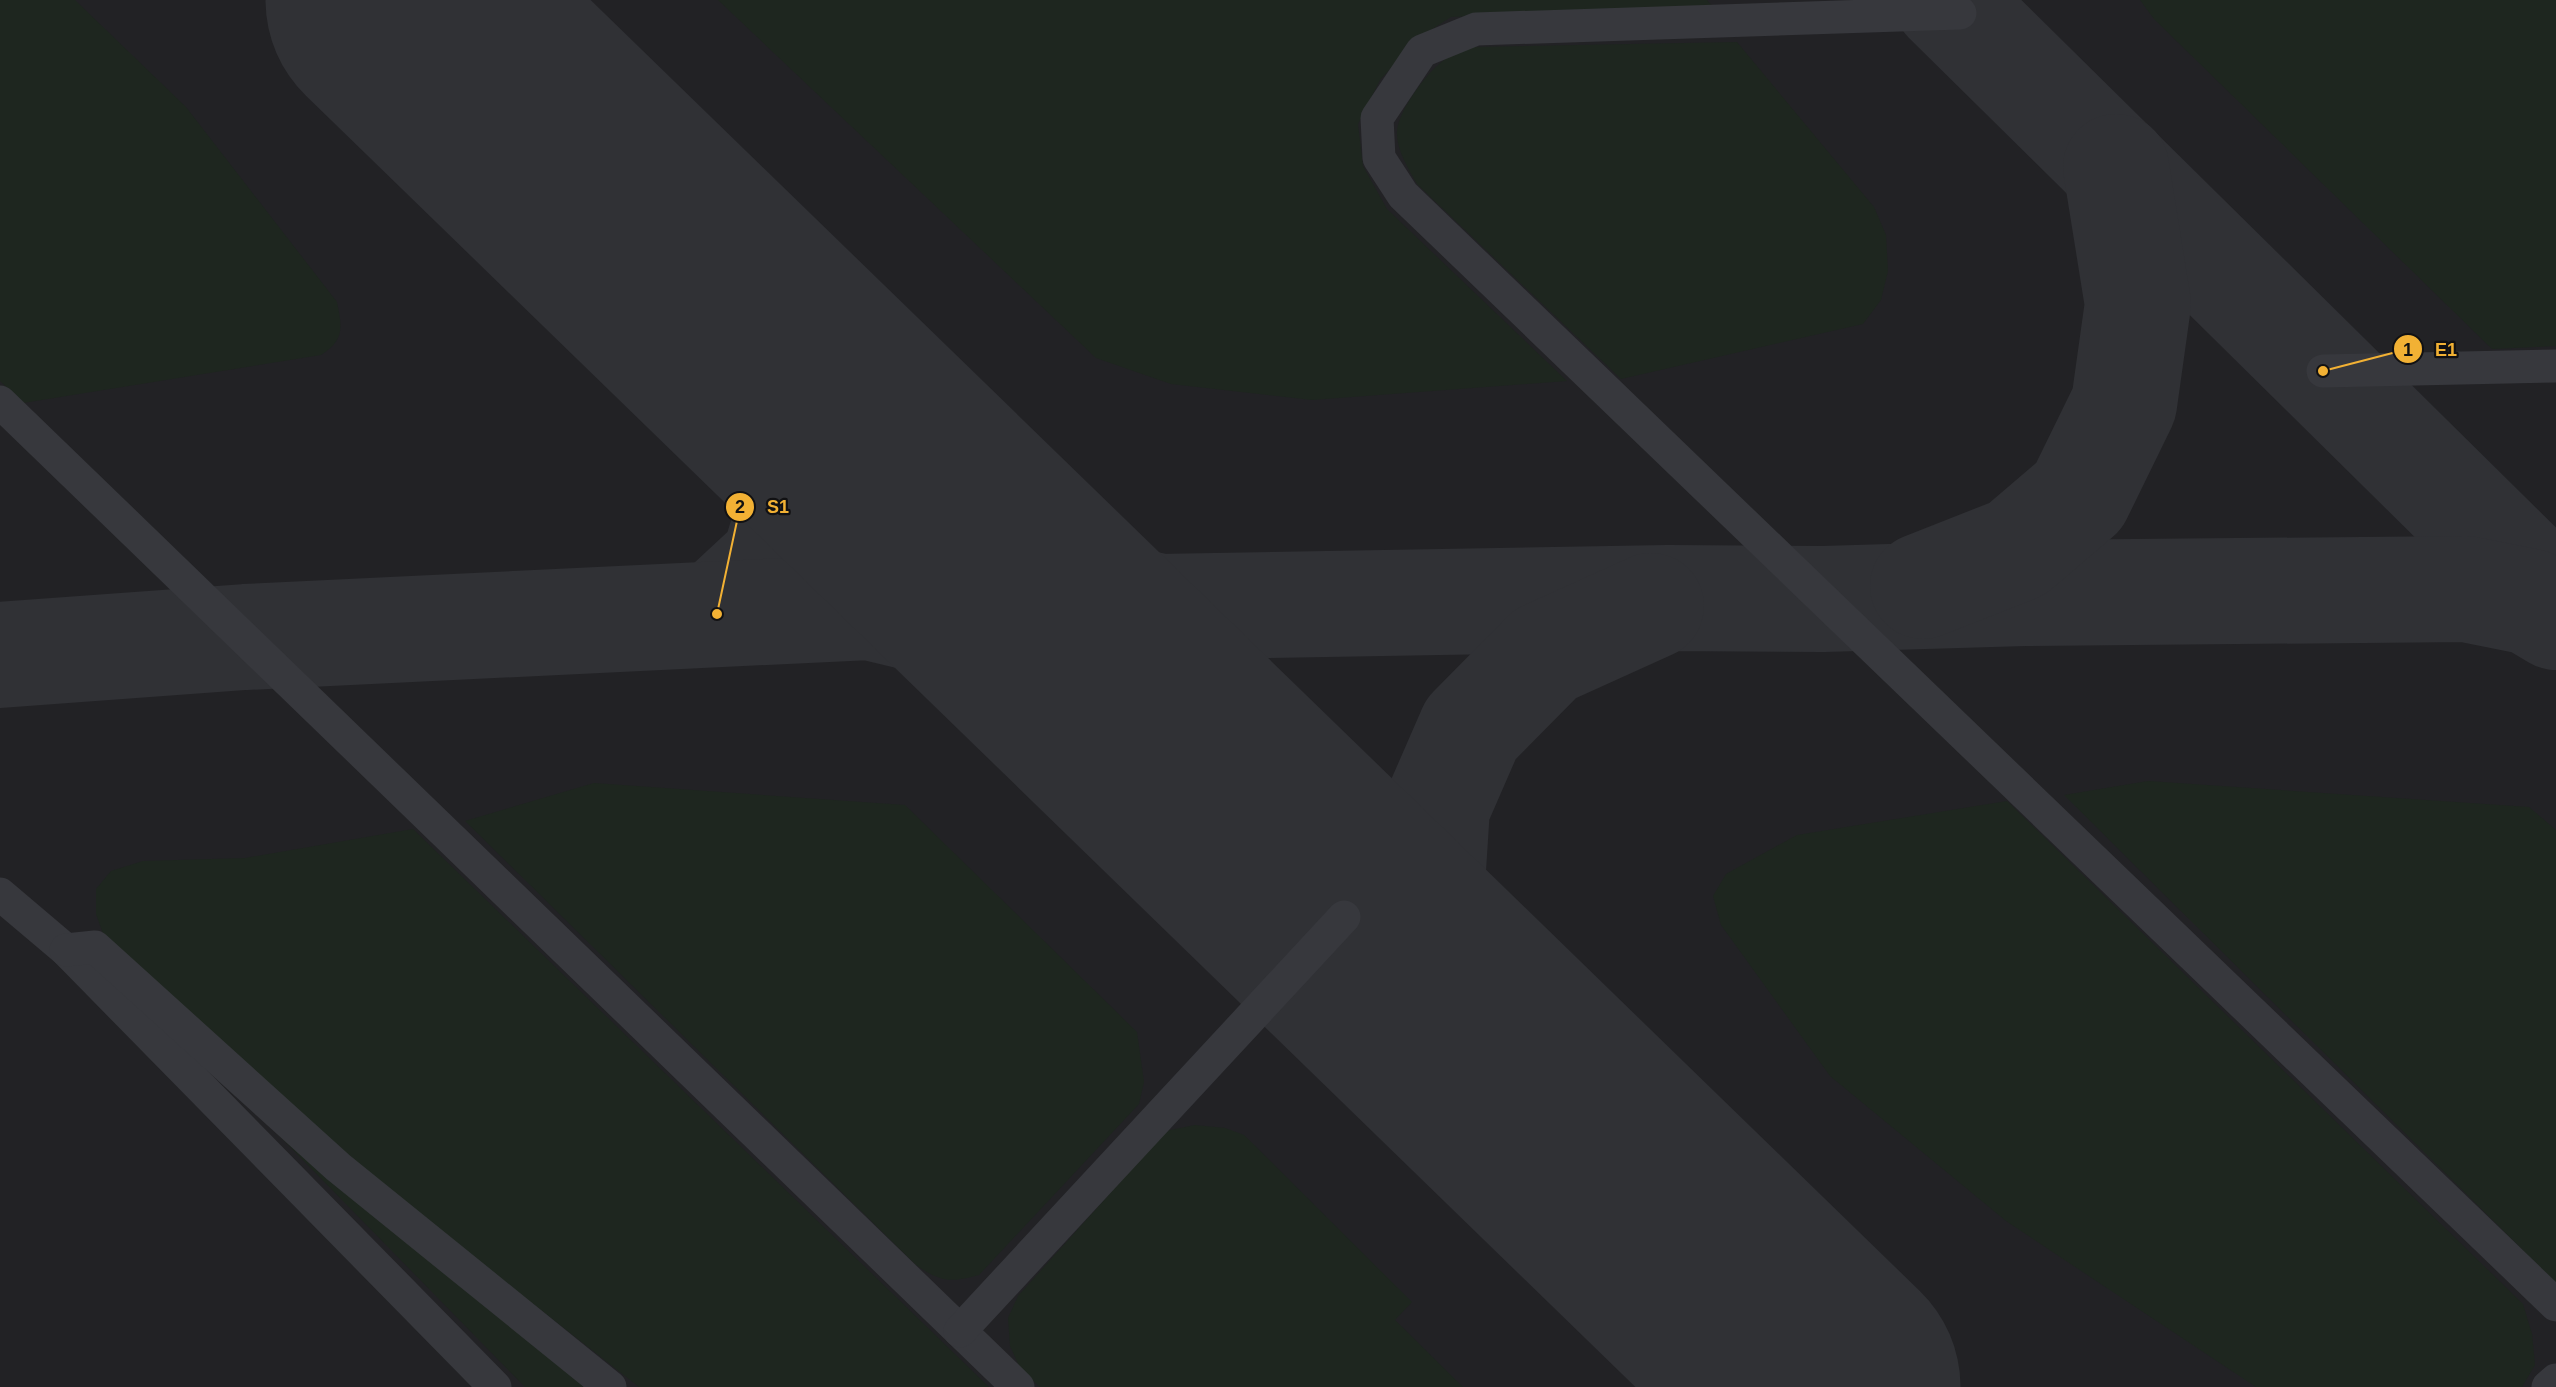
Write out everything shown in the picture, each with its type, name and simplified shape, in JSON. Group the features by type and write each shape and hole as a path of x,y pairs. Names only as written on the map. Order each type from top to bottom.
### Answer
{"lane":[{"path":"1960,13 1476,29 1422,51 1377,118 1379,158 1403,195 2556,1305"},
{"path":"2324,371 2556,366"},
{"path":"0,402 1018,1387"},
{"path":"0,894 66,950 495,1387"},
{"path":"960,1330 1344,917"},
{"path":"66,950 95,947 338,1167 610,1387"},
{"path":"2548,1387 2556,1380"}],"shaded area":[{"path":"0,0 2556,0 2556,1387 0,1387"},
{"path":"0,0 75,0 186,107 337,302 340,332 329,349 321,355 23,403 0,381"},
{"path":"718,0 1707,0 1712,6 1451,17 1417,39 1380,80 1358,124 1363,166 1387,209 1567,381 1312,400 1171,384 1096,358"},
{"path":"2140,0 2556,0 2556,346 2492,349 2154,19"},
{"path":"1737,42 1874,207 1886,235 1888,271 1881,300 1863,324 1621,379 1417,184 1398,145 1399,122 1416,90 1432,71 1450,56 1473,47"},
{"path":"2148,781 2529,807 2556,830 2556,1283 2064,795"},
{"path":"594,783 905,805 1137,1032 1144,1082 1139,1104 979,1275 953,1280 939,1278 925,1271 916,1265 465,821"},
{"path":"2007,801 2523,1304 2532,1334 2535,1365 2522,1387 2256,1387 2006,1221 1830,1076 1721,925 1713,896 1726,874 1797,835"},
{"path":"413,829 989,1387 639,1387 296,1118 106,942 96,914 96,889 111,871 143,861 245,858"},
{"path":"250,1106 610,1387 525,1387"},
{"path":"1195,1125 1225,1128 1244,1135 1412,1302 1395,1320 1463,1387 1040,1387 1020,1368 1010,1346 1008,1318 1018,1296 1166,1131"}],"taxiway":[{"path":"1946,0 2556,602"},
{"path":"1923,586 2017,549 2079,496 2124,404 2138,304 2116,167"},
{"path":"700,291 778,409 796,490 774,561 717,614"},
{"path":"909,495 1022,573 1159,607 1668,598 1823,599 2025,593 2466,589 2531,602 2556,617"},
{"path":"1468,1038 1431,900 1437,807 1471,729 1545,654 1651,606"},
{"path":"0,655 245,637 869,607 986,635 1122,701"},
{"path":"1740,1302 1864,1387"}],"runway":[{"path":"399,0 1827,1387"}],"place":[{"name":"E1","path":"2323,371"},
{"name":"S1","path":"717,614"}]}
